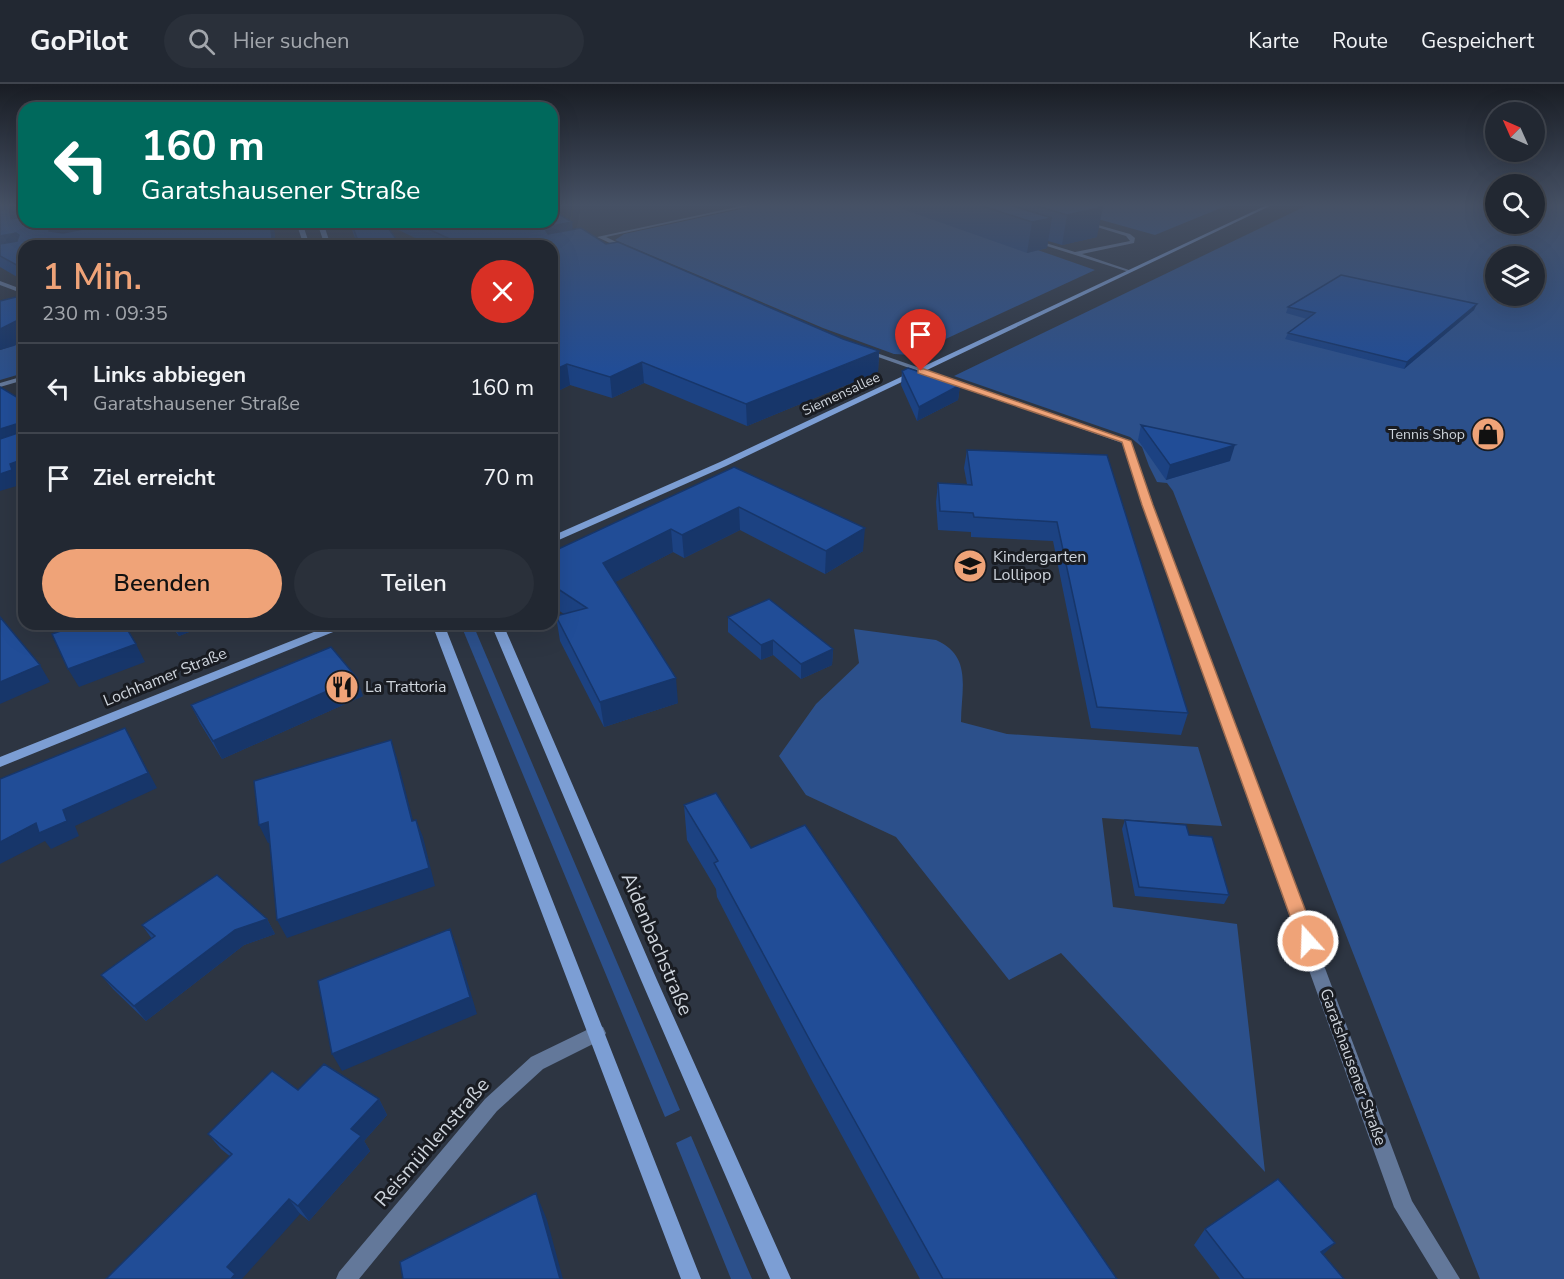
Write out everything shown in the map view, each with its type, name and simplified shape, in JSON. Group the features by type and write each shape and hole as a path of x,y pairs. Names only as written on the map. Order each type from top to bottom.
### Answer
{"main road":[{"name":"Siemensallee","path":"558,537 723,464 1149,261"},
{"name":"Lochhamer Straße","path":"0,762 329,630"},
{"path":"440,630 691,1279"},
{"name":"Aidenbachstraße","path":"500,630 649,980 781,1279"}],"street":[{"path":"1094,261 1127,271"},
{"path":"0,283 18,290"},
{"path":"853,346 921,371"},
{"name":"Garatshausener Straße","path":"921,371 1126,441 1147,505 1404,1207 1450,1279"},
{"path":"0,385 18,380"},
{"name":"Reismühlenstraße","path":"346,1279 491,1105 537,1064 597,1033"}],"shaded area":[{"path":"664,261 1069,261 1095,270 911,355 894,354 823,328"},
{"path":"1193,261 1485,261 1485,306 1545,306 1545,261 1564,261 1564,1279 1480,1279 1173,491 1167,483 1157,482 1142,447 1130,437 954,376"},
{"path":"18,344 18,375 0,380 0,350"},
{"path":"854,629 936,640 948,647 956,655 962,675 961,722 1007,734 1198,747 1222,826 1102,818 1113,907 1237,924 1265,1172 1061,953 1009,980 896,837 806,795 779,756 816,704 859,663"},
{"path":"463,630 475,630 680,1110 665,1117"},
{"path":"691,1136 752,1279 731,1279 676,1143"}],"building":[{"path":"9,261 18,261 18,266"},
{"path":"558,261 662,261 843,339 879,351 746,404 642,362 610,377 567,364 558,368"},
{"path":"1341,275 1477,304 1407,362 1288,333 1315,313 1288,307"},
{"path":"18,296 18,320 0,329 0,301"},
{"path":"908,368 960,385 919,407 902,371"},
{"path":"0,387 18,398 18,425 0,429"},
{"path":"1141,425 1235,445 1170,465"},
{"path":"18,433 18,461 10,464 12,470 0,474 0,439"},
{"path":"967,450 1107,455 1188,713 1097,707 1057,522 974,517 973,513 940,511 938,483 972,485"},
{"path":"734,467 865,528 826,551 739,507 682,535 671,529 603,563 676,678 600,702 558,620 558,615 587,608 558,589 558,549"},
{"path":"769,599 833,649 801,664 773,640 761,645 728,617"},
{"path":"0,617 40,665 0,682"},
{"path":"64,630 128,630 136,644 68,669 52,634"},
{"path":"331,647 357,678 213,741 191,705"},
{"path":"125,728 148,773 63,810 67,821 39,833 36,823 0,842 0,779"},
{"path":"391,740 412,821 416,820 429,868 277,920 268,822 259,825 254,781"},
{"path":"716,793 751,848 805,825 1117,1279 943,1279 714,863 718,861 684,805"},
{"path":"1125,820 1186,825 1189,835 1212,837 1229,895 1139,887"},
{"path":"217,875 267,919 235,930 134,1006 101,975 155,936 142,925"},
{"path":"450,929 470,997 332,1054 318,981"},
{"path":"324,1064 379,1099 351,1129 361,1136 298,1206 289,1199 227,1267 235,1274 231,1279 106,1279 232,1154 208,1134 272,1071 298,1090"},
{"path":"1278,1179 1335,1243 1321,1252 1344,1279 1244,1279 1205,1229"},
{"path":"536,1193 560,1279 403,1279 400,1262"}],"place":[{"name":"Tennis Shop","path":"1488,434"},
{"name":"Kindergarten Lollipop","path":"970,566"},
{"name":"La Trattoria","path":"342,687"}],"route":[{"path":"921,371 1126,441 1147,505 1308,941"}]}
